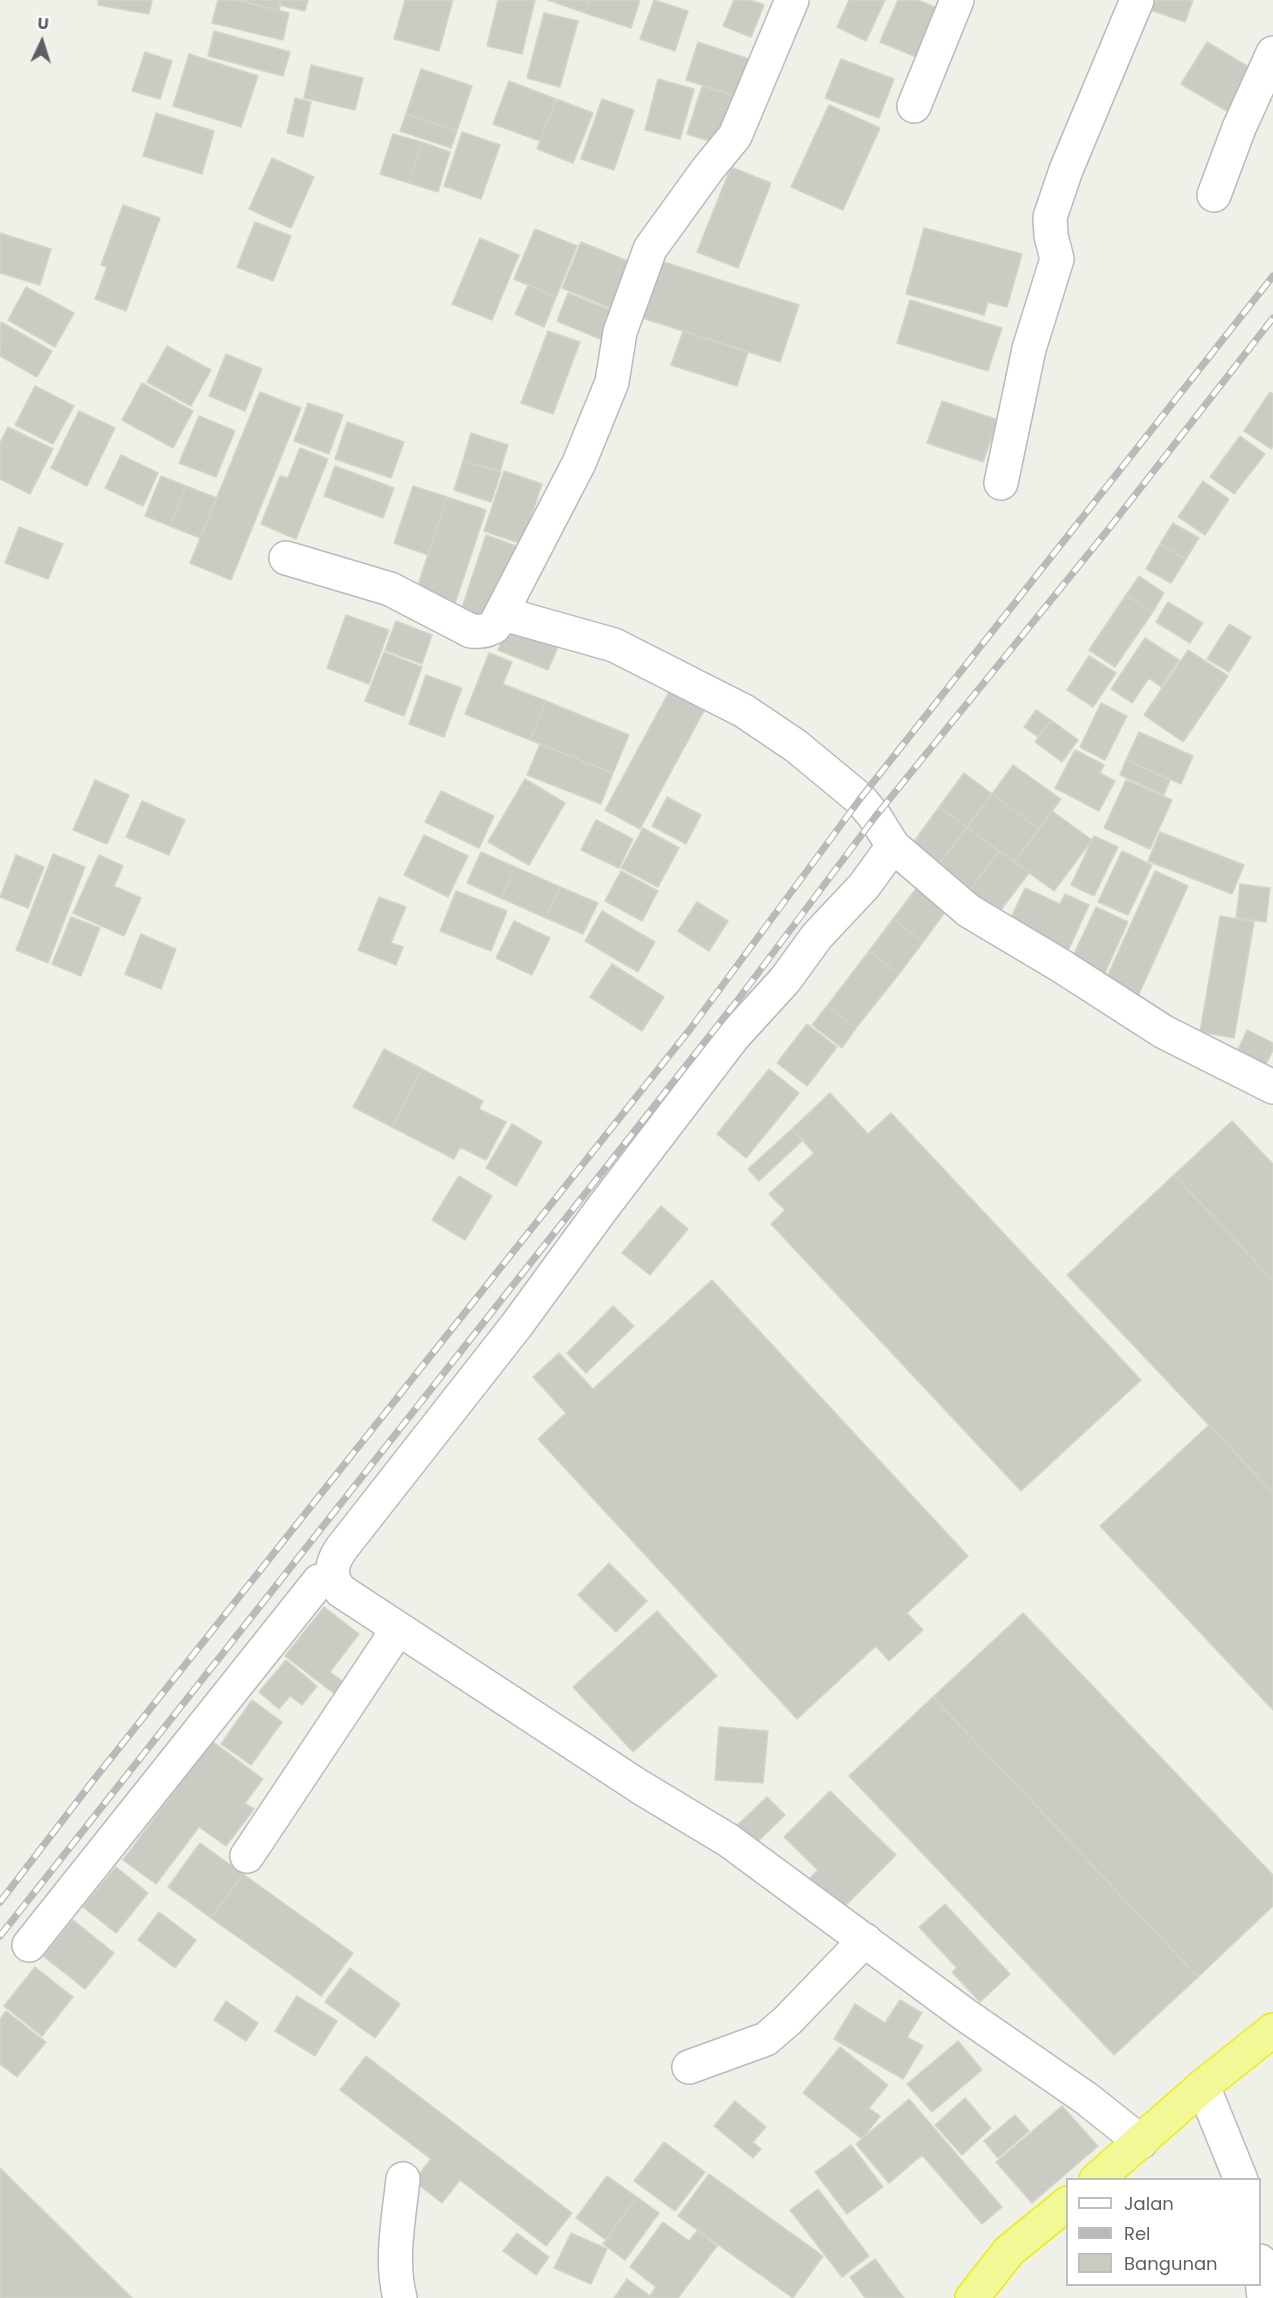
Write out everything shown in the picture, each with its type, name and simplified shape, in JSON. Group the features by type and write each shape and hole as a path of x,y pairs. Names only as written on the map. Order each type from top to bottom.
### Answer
{"highway":[{"path":"1098,2178 1203,2086 1273,2030"},
{"path":"972,2298 1009,2251 1066,2205"}],"street":[{"path":"494,627 579,464 612,382 620,333 651,249 707,170 735,136 792,0"},
{"path":"914,106 957,0"},
{"path":"1000,483 1029,349 1057,259 1051,236 1050,217 1066,171 1137,0"},
{"path":"1214,195 1239,128 1273,53"},
{"path":"286,558 390,589 471,631 484,632 494,627 501,618 511,616 614,645 744,711 796,746 860,799 875,817 893,846 969,911 1063,967 1164,1032 1273,1087"},
{"path":"893,846 864,886 818,936 785,980 733,1037 516,1326 341,1549 334,1560 332,1569 334,1581 341,1591 640,1787 728,1840 947,2001 1087,2098 1141,2142"},
{"path":"29,1945 319,1581 334,1581"},
{"path":"247,1856 399,1629"},
{"path":"689,2067 766,2039 788,2020 865,1940"},
{"path":"1203,2086 1240,2178"},
{"path":"400,2298 396,2244 403,2179"},
{"path":"1261,2273 1263,2298"}],"building":[{"path":"98,0 152,0 149,14 98,5"},
{"path":"218,0 237,0 289,13 283,40 212,23"},
{"path":"237,0 281,0 279,11"},
{"path":"281,0 308,0 305,11 279,5"},
{"path":"405,0 453,0 439,51 394,39"},
{"path":"498,0 535,0 522,54 487,46"},
{"path":"548,0 590,0 585,13"},
{"path":"590,0 640,0 631,28 585,13"},
{"path":"654,0 688,11 675,51 640,39"},
{"path":"734,0 750,0 764,5 751,37 723,26"},
{"path":"849,0 885,0 866,41 837,27"},
{"path":"898,0 918,0 937,8 916,57 880,42"},
{"path":"1144,0 1193,0 1185,22 1142,7"},
{"path":"544,13 578,21 560,87 527,78"},
{"path":"214,31 290,52 283,76 208,56"},
{"path":"698,42 752,60 739,97 686,80"},
{"path":"1207,42 1257,72 1232,114 1181,84"},
{"path":"145,52 172,61 160,99 132,91"},
{"path":"189,54 258,76 241,127 173,106"},
{"path":"841,59 894,79 879,118 825,98"},
{"path":"311,65 363,78 355,110 304,98"},
{"path":"421,69 472,86 457,131 406,114"},
{"path":"658,79 694,89 680,139 645,130"},
{"path":"509,81 556,99 540,141 493,124"},
{"path":"702,86 734,96 719,144 687,134"},
{"path":"295,98 311,102 303,137 287,133"},
{"path":"556,99 593,113 573,163 537,149"},
{"path":"602,99 634,110 614,170 581,159"},
{"path":"829,105 880,128 843,210 791,187"},
{"path":"156,113 214,131 202,174 143,156"},
{"path":"406,114 457,131 451,148 400,131"},
{"path":"462,132 500,145 481,199 444,186"},
{"path":"393,134 422,142 409,183 380,174"},
{"path":"422,142 450,152 438,192 409,183"},
{"path":"272,158 314,177 291,228 249,209"},
{"path":"731,167 771,183 738,268 697,252"},
{"path":"123,205 160,218 126,311 95,299 107,267 101,265"},
{"path":"255,222 291,236 273,281 237,267"},
{"path":"924,228 1022,254 1007,307 988,302 984,315 906,294"},
{"path":"535,229 577,246 556,297 514,279"},
{"path":"0,233 51,249 40,285 0,273"},
{"path":"480,238 519,255 492,320 452,304"},
{"path":"581,242 640,266 620,312 562,288"},
{"path":"651,258 799,305 780,362 633,315"},
{"path":"528,285 556,297 544,327 515,314"},
{"path":"26,287 74,313 55,347 8,320"},
{"path":"568,293 615,312 603,340 557,321"},
{"path":"910,300 1002,328 988,371 897,343"},
{"path":"1,322 52,351 37,377 0,356"},
{"path":"548,331 580,342 553,414 521,403"},
{"path":"683,331 748,352 737,386 671,365"},
{"path":"167,346 211,370 191,406 147,382"},
{"path":"226,354 262,369 245,411 209,396"},
{"path":"142,383 193,411 173,448 122,420"},
{"path":"35,386 74,406 53,444 15,425"},
{"path":"260,392 301,408 231,580 190,563"},
{"path":"1270,392 1273,394 1273,446 1271,449 1244,431"},
{"path":"942,401 998,420 983,462 927,443"},
{"path":"308,403 343,415 329,454 294,441"},
{"path":"79,411 115,428 87,486 51,468"},
{"path":"199,416 235,431 216,477 179,463"},
{"path":"347,422 404,442 391,478 335,459"},
{"path":"8,427 53,449 30,494 0,479 0,443"},
{"path":"471,433 508,445 500,471 463,461"},
{"path":"1240,436 1265,454 1234,494 1210,477"},
{"path":"300,448 328,459 296,539 261,524 280,476 288,478"},
{"path":"121,455 158,473 143,506 105,488"},
{"path":"463,461 501,472 491,502 454,490"},
{"path":"335,466 394,488 383,518 324,496"},
{"path":"504,471 542,484 522,544 484,531"},
{"path":"161,476 186,486 170,526 145,516"},
{"path":"1203,481 1229,499 1205,535 1178,517"},
{"path":"186,486 217,498 200,538 170,526"},
{"path":"413,486 447,497 428,555 394,543"},
{"path":"447,497 486,510 453,610 414,597"},
{"path":"1173,523 1199,538 1186,559 1160,544"},
{"path":"19,527 63,544 48,579 5,563"},
{"path":"486,535 516,546 490,624 460,614"},
{"path":"1160,544 1186,559 1171,583 1146,569"},
{"path":"1139,576 1164,593 1152,613 1126,595"},
{"path":"1126,595 1152,613 1115,667 1089,650"},
{"path":"1168,602 1203,623 1190,643 1156,622"},
{"path":"346,615 389,630 369,684 327,668"},
{"path":"511,619 561,640 548,670 498,650"},
{"path":"396,621 432,635 422,664 385,650"},
{"path":"1229,624 1251,637 1229,672 1207,659"},
{"path":"1145,638 1179,660 1161,687 1149,678 1132,703 1111,689"},
{"path":"1188,650 1228,676 1183,742 1144,715"},
{"path":"384,652 422,667 404,716 365,701"},
{"path":"489,653 512,662 503,684 546,701 530,740 465,714"},
{"path":"1089,656 1116,673 1093,707 1067,690"},
{"path":"426,675 462,688 444,737 409,724"},
{"path":"670,690 705,709 640,829 605,810"},
{"path":"546,701 629,735 613,773 530,740"},
{"path":"1101,703 1127,716 1105,760 1080,747"},
{"path":"1036,710 1051,720 1038,737 1024,727"},
{"path":"1051,720 1078,740 1062,762 1035,742"},
{"path":"1139,732 1193,756 1181,784 1126,760"},
{"path":"540,744 613,773 601,804 527,775"},
{"path":"1075,750 1104,765 1100,773 1115,781 1099,811 1055,788"},
{"path":"1126,760 1170,780 1164,795 1120,775"},
{"path":"1013,765 1061,799 1039,829 992,794"},
{"path":"964,773 992,794 967,827 939,807"},
{"path":"525,779 565,803 529,865 488,842"},
{"path":"95,780 129,795 107,844 73,830"},
{"path":"1126,780 1172,800 1150,849 1104,828"},
{"path":"441,791 494,816 479,848 425,822"},
{"path":"992,794 1039,829 1014,862 967,827"},
{"path":"667,797 701,815 686,844 652,826"},
{"path":"142,801 185,820 169,855 126,837"},
{"path":"939,807 967,827 932,874 905,854"},
{"path":"1052,811 1092,840 1054,891 1014,862"},
{"path":"596,820 633,839 619,868 581,850"},
{"path":"967,827 999,851 964,898 932,874"},
{"path":"643,828 679,848 658,887 621,868"},
{"path":"1160,832 1244,865 1232,894 1148,861"},
{"path":"424,835 468,856 448,897 404,875"},
{"path":"1094,836 1118,847 1094,896 1071,885"},
{"path":"999,851 1029,873 994,919 964,898"},
{"path":"1122,851 1152,865 1128,915 1098,902"},
{"path":"481,852 515,867 501,898 467,883"},
{"path":"53,854 85,867 48,963 16,950"},
{"path":"16,855 44,867 28,908 0,897"},
{"path":"99,855 123,866 114,886 141,898 124,936 73,913"},
{"path":"515,867 560,887 546,918 501,898"},
{"path":"621,871 658,891 642,921 605,901"},
{"path":"1155,871 1188,886 1139,994 1106,979"},
{"path":"924,878 954,900 923,942 893,919"},
{"path":"1240,884 1270,888 1266,922 1236,918"},
{"path":"560,887 598,903 583,934 546,918"},
{"path":"1025,888 1060,904 1065,894 1089,905 1068,951 1008,924"},
{"path":"456,891 507,911 491,951 440,931"},
{"path":"379,897 406,907 391,943 403,947 396,965 358,950"},
{"path":"697,902 728,921 709,951 678,931"},
{"path":"1096,907 1128,922 1104,975 1071,960"},
{"path":"602,911 655,942 638,972 585,941"},
{"path":"1220,916 1254,922 1234,1038 1200,1032"},
{"path":"71,917 100,928 81,976 52,964"},
{"path":"893,919 923,942 899,974 869,951"},
{"path":"514,921 550,938 532,975 496,958"},
{"path":"141,934 176,949 161,989 125,974"},
{"path":"869,951 899,974 856,1028 827,1006"},
{"path":"612,964 664,997 642,1031 590,997"},
{"path":"827,1006 856,1028 842,1048 812,1025"},
{"path":"807,1024 837,1047 807,1086 777,1063"},
{"path":"1247,1030 1273,1043 1273,1050 1265,1066 1237,1052"},
{"path":"384,1049 422,1069 392,1127 353,1107"},
{"path":"422,1069 483,1101 479,1109 506,1122 486,1160 460,1147 454,1159 392,1127"},
{"path":"769,1069 799,1093 746,1158 717,1134"},
{"path":"830,1093 868,1134 891,1113 1141,1380 1021,1491 771,1224 785,1210 769,1194 814,1153 792,1129"},
{"path":"1232,1121 1273,1164 1273,1280 1174,1175"},
{"path":"512,1124 542,1142 516,1186 486,1168"},
{"path":"792,1129 803,1140 759,1181 748,1169"},
{"path":"1174,1175 1273,1280 1273,1493 1067,1275"},
{"path":"459,1176 492,1196 465,1240 432,1220"},
{"path":"661,1206 688,1229 650,1275 622,1253"},
{"path":"712,1280 968,1556 907,1613 923,1630 889,1661 876,1646 797,1719 538,1439 566,1413 533,1377 559,1353 593,1389"},
{"path":"613,1306 634,1326 586,1373 567,1353"},
{"path":"1209,1425 1273,1493 1273,1710 1100,1526"},
{"path":"609,1563 647,1601 616,1632 578,1595"},
{"path":"324,1607 359,1634 330,1672 362,1696 353,1708 285,1656"},
{"path":"657,1611 717,1676 633,1752 573,1687"},
{"path":"1023,1613 1273,1875 1273,1906 1198,1977 933,1697"},
{"path":"286,1660 317,1686 302,1705 290,1696 279,1709 259,1692"},
{"path":"933,1697 1198,1977 1114,2055 849,1776"},
{"path":"252,1700 282,1722 251,1765 221,1744"},
{"path":"719,1727 768,1731 763,1783 715,1780"},
{"path":"212,1741 263,1779 245,1803 254,1809 226,1846 199,1827 156,1884 123,1860"},
{"path":"830,1791 896,1855 842,1909 810,1878 818,1870 784,1837"},
{"path":"767,1797 785,1815 748,1851 730,1832"},
{"path":"200,1843 243,1874 211,1918 168,1887"},
{"path":"116,1867 148,1893 116,1933 83,1907"},
{"path":"243,1874 353,1953 321,1996 211,1918"},
{"path":"945,1904 1010,1974 980,2002 952,1972 957,1968 919,1927"},
{"path":"159,1912 196,1940 175,1968 138,1940"},
{"path":"73,1920 114,1953 85,1989 43,1956"},
{"path":"35,1967 73,1997 42,2036 4,2006"},
{"path":"350,1968 400,2004 375,2038 325,2002"},
{"path":"297,1996 337,2021 315,2056 275,2031"},
{"path":"900,2000 922,2013 907,2037 923,2046 903,2079 834,2039 855,2004 885,2023"},
{"path":"226,2001 258,2023 246,2041 214,2020"},
{"path":"6,2011 46,2042 17,2077 0,2064 0,2019"},
{"path":"958,2041 982,2070 932,2112 907,2084"},
{"path":"840,2047 888,2085 869,2108 880,2116 862,2139 803,2093"},
{"path":"366,2056 572,2213 546,2246 460,2180 442,2203 414,2181 431,2159 340,2090"},
{"path":"965,2098 991,2128 962,2155 935,2125"},
{"path":"909,2099 1002,2207 982,2224 922,2155 889,2183 856,2144"},
{"path":"735,2101 766,2127 753,2142 761,2149 753,2158 714,2126"},
{"path":"1062,2106 1098,2146 1032,2203 996,2162"},
{"path":"1015,2115 1029,2131 998,2158 984,2141"},
{"path":"664,2142 705,2172 675,2211 634,2181"},
{"path":"851,2145 883,2187 847,2214 815,2172"},
{"path":"0,2168 132,2298 0,2298"},
{"path":"709,2174 823,2256 793,2298 678,2216"},
{"path":"607,2176 637,2197 606,2240 576,2218"},
{"path":"818,2189 869,2256 842,2277 790,2210"},
{"path":"637,2197 659,2213 625,2260 603,2244"},
{"path":"663,2222 689,2241 697,2231 717,2246 678,2298 614,2298 627,2279 650,2296 656,2287 630,2267"},
{"path":"517,2233 549,2257 536,2275 503,2251"},
{"path":"571,2233 607,2249 591,2284 554,2268"},
{"path":"875,2259 904,2298 865,2298 850,2277"}],"railway":[{"path":"0,1902 92,1782 691,1028 860,799 1273,276"},
{"path":"0,1936 737,1001 875,817 1107,531 1273,318"}]}
